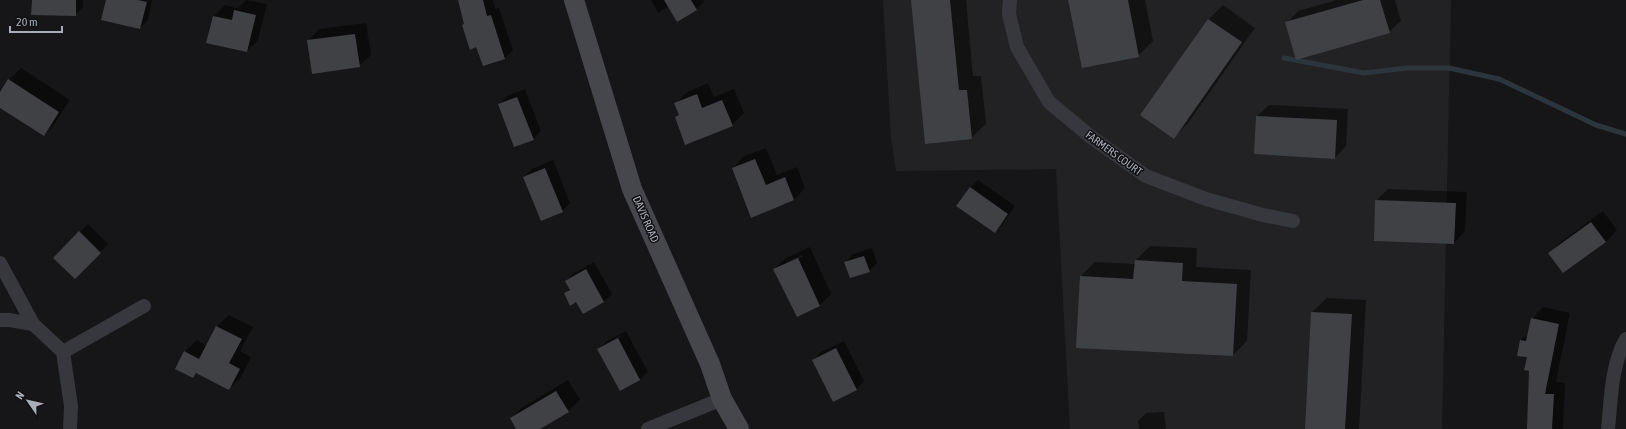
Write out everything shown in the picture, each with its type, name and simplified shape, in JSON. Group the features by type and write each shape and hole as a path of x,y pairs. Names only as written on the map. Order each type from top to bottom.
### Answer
{"street":[{"name":"DAVIS ROAD","path":"574,0 632,189 710,364 722,399 739,429"},
{"name":"FARMERS COURT","path":"1010,0 1009,14 1017,47 1049,102 1092,137 1146,176 1206,199 1263,215 1293,221"},
{"path":"0,263 18,293 33,324 63,352 71,406 70,429"},
{"path":"63,352 144,306"},
{"path":"0,320 33,324"},
{"path":"1608,429 1613,383 1620,349 1626,339"},
{"path":"648,429 722,399"}],"shaded area":[{"path":"883,0 1451,0 1442,429 1070,429 1056,169 896,171 891,138"}],"building":[{"path":"32,0 76,0 76,16 31,15"},
{"path":"106,0 138,0 147,2 140,29 101,20"},
{"path":"458,0 483,0 487,16 491,15 505,59 483,66 476,47 470,50 462,25 464,24"},
{"path":"664,0 691,0 697,10 677,22"},
{"path":"911,0 950,0 959,90 967,90 972,139 925,144"},
{"path":"1068,0 1128,0 1139,57 1082,68"},
{"path":"1363,0 1380,0 1390,33 1296,60 1285,22"},
{"path":"234,10 256,15 247,52 206,43 213,16 232,20"},
{"path":"1208,19 1242,42 1174,139 1140,115"},
{"path":"355,34 360,67 312,74 307,40"},
{"path":"8,79 59,112 44,136 0,108 0,92"},
{"path":"697,94 702,108 722,100 733,126 685,145 675,117 679,115 674,103"},
{"path":"517,97 534,140 514,147 498,104"},
{"path":"1256,116 1337,120 1335,159 1254,154"},
{"path":"755,159 766,185 785,177 794,200 751,218 732,168"},
{"path":"545,168 563,212 541,221 523,177"},
{"path":"970,187 1008,214 995,233 956,206"},
{"path":"1375,200 1456,203 1454,244 1374,241"},
{"path":"1591,222 1606,242 1563,273 1548,253"},
{"path":"79,231 101,253 75,279 53,258"},
{"path":"864,256 870,272 850,278 844,262"},
{"path":"798,258 820,306 797,317 773,269"},
{"path":"1135,260 1183,263 1182,281 1237,284 1233,356 1076,348 1080,276 1133,279"},
{"path":"586,269 604,302 583,314 576,302 570,306 564,293 570,290 565,281"},
{"path":"1311,312 1352,314 1345,429 1305,429"},
{"path":"1531,318 1559,324 1545,394 1554,394 1552,429 1527,429 1529,371 1524,370 1527,357 1517,356 1520,340 1526,341"},
{"path":"216,326 242,339 229,363 240,369 229,390 196,373 193,378 175,369 184,351 199,359"},
{"path":"618,338 640,380 620,391 597,349"},
{"path":"836,348 857,390 833,402 812,360"},
{"path":"556,391 569,412 540,429 516,429 510,418"}],"waterway":[{"path":"1284,58 1364,73 1407,68 1449,68 1499,79 1596,125 1626,134"}]}
